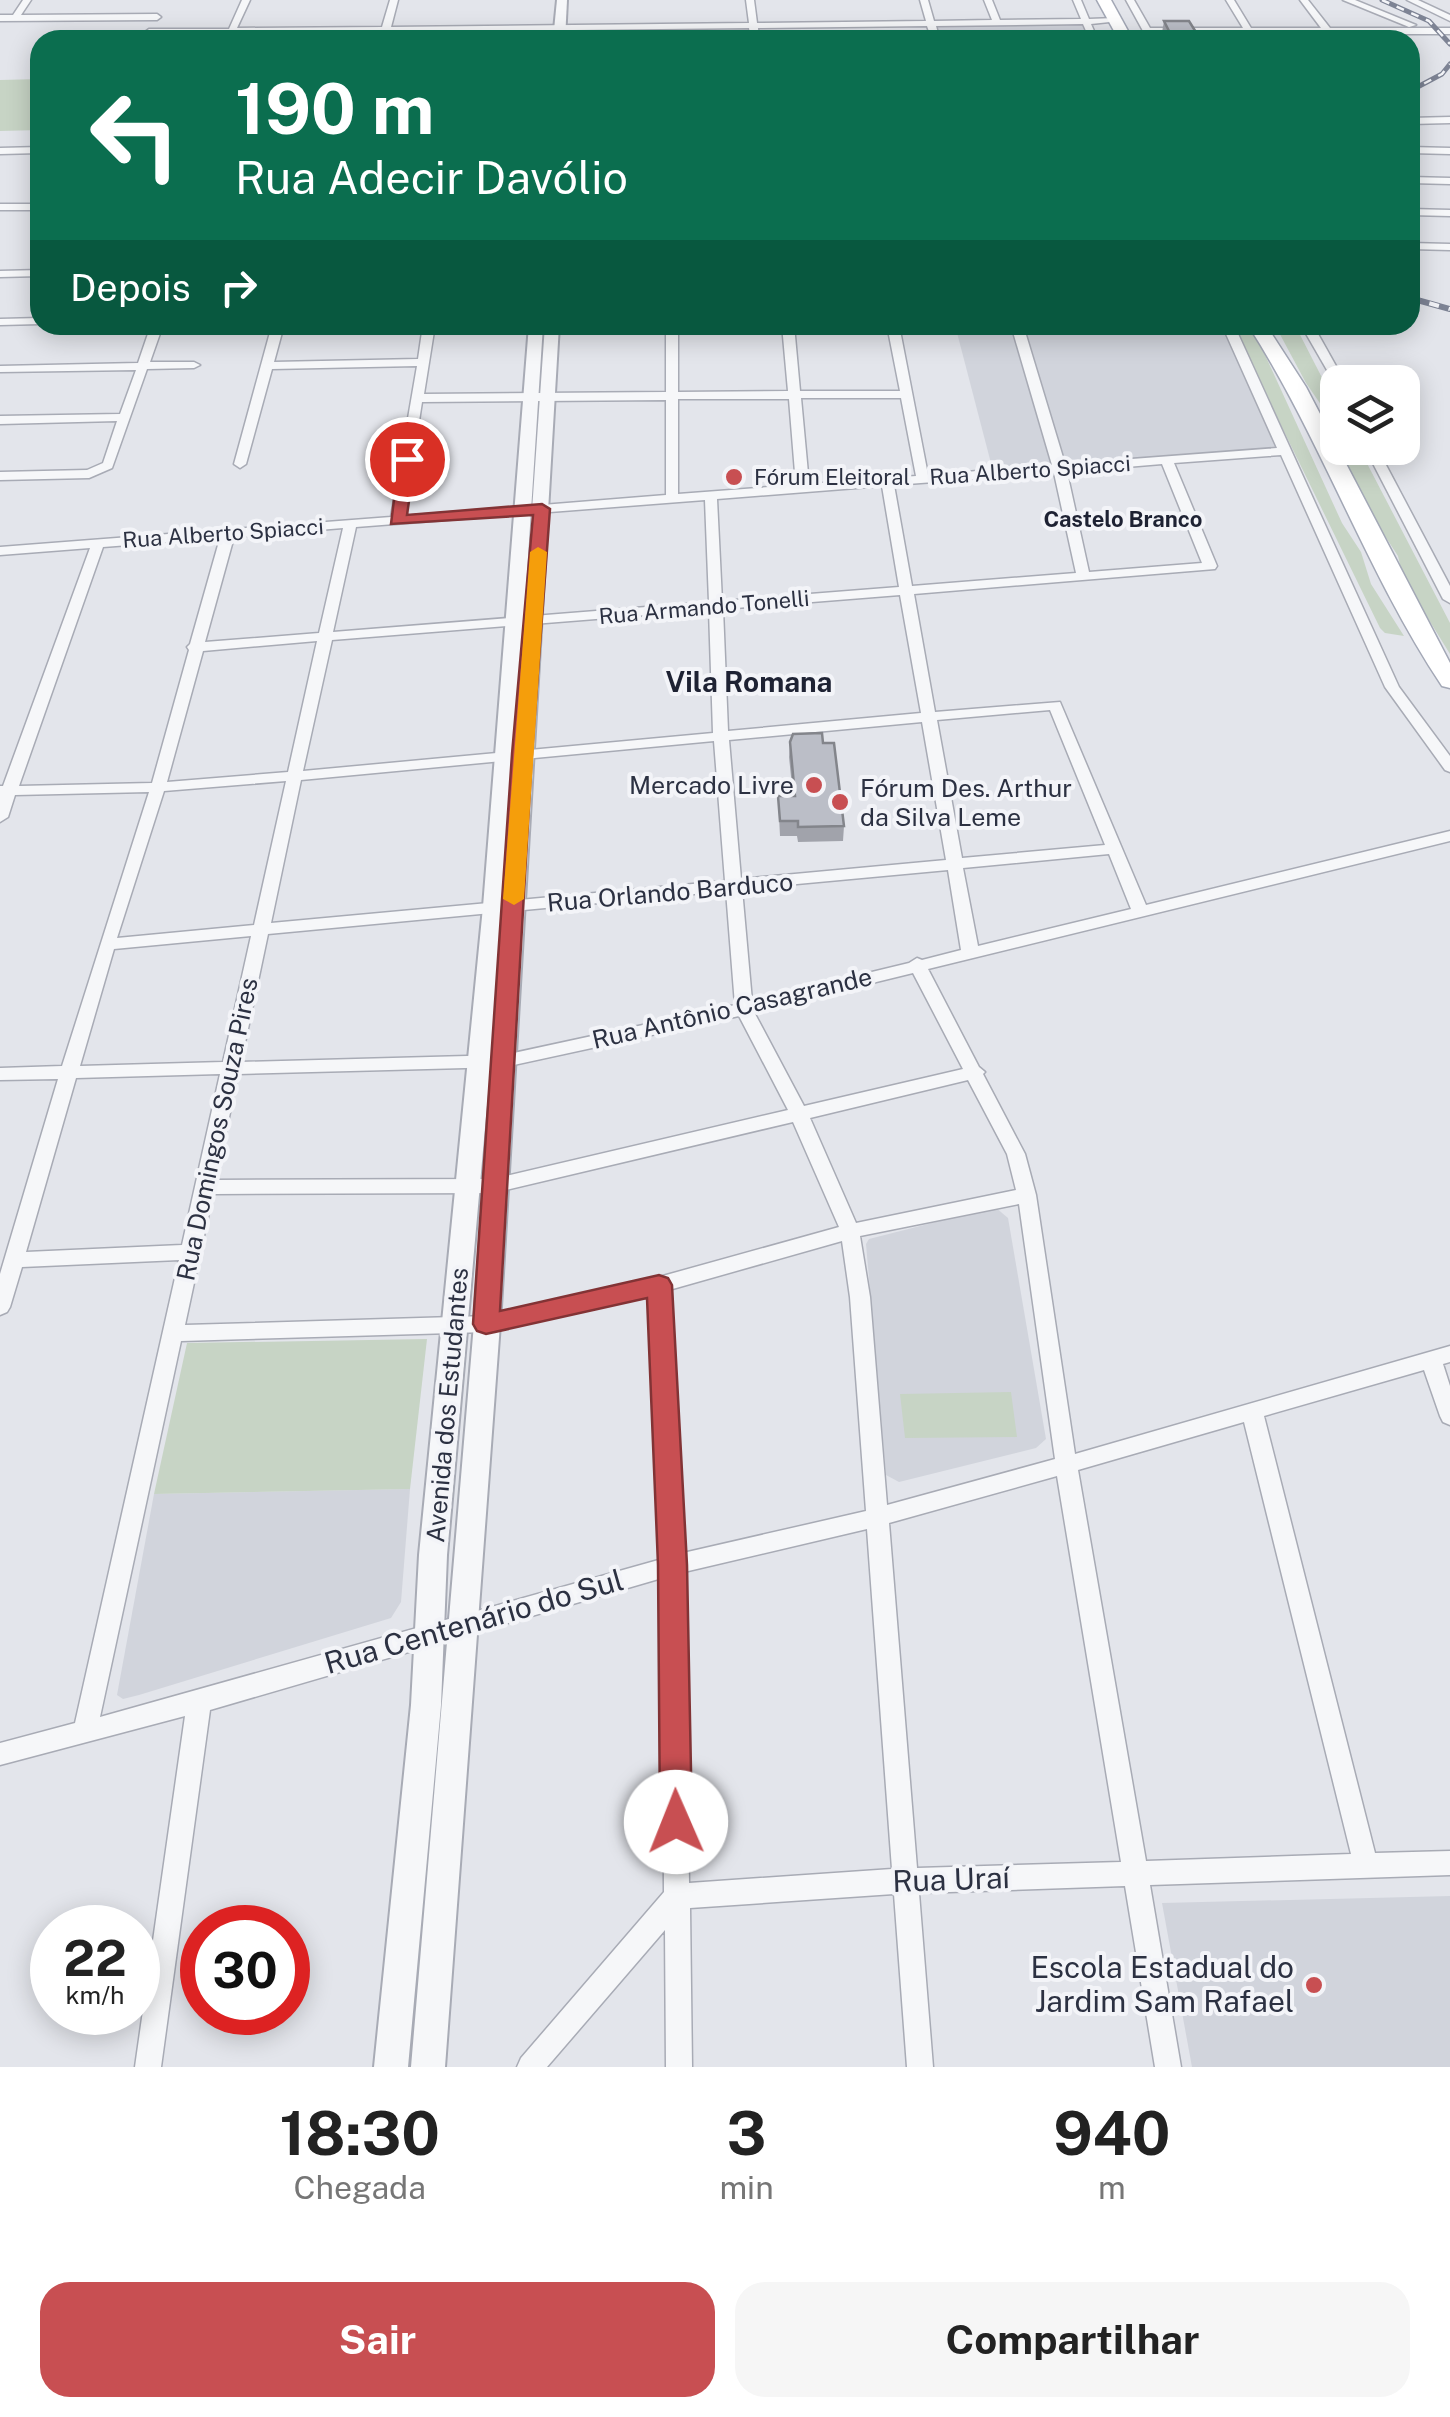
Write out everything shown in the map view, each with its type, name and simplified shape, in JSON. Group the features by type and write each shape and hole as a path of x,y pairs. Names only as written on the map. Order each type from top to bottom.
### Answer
{"main road":[{"path":"1104,0 1120,30"},
{"path":"1115,21 1142,30"},
{"path":"1263,335 1297,387 1421,634 1450,681"},
{"path":"1271,335 1277,356"}],"street":[{"path":"15,18 27,0"},
{"path":"150,30 166,0"},
{"path":"232,30 246,0"},
{"path":"385,30 394,0"},
{"path":"562,0 566,30"},
{"path":"567,30 574,0"},
{"path":"750,0 754,30"},
{"path":"924,0 932,30"},
{"path":"988,0 997,23"},
{"path":"1077,0 1090,30"},
{"path":"1130,0 1147,30"},
{"path":"1230,0 1248,30 1450,31"},
{"path":"1304,0 1326,29"},
{"path":"1346,0 1422,28"},
{"path":"1410,0 1450,18"},
{"path":"0,18 158,16"},
{"path":"1389,29 1399,20"},
{"path":"612,30 658,26 1115,21"},
{"path":"840,24 842,30"},
{"path":"658,26 658,30"},
{"path":"450,30 506,30"},
{"path":"1420,120 1450,120"},
{"path":"0,151 30,150"},
{"path":"1420,150 1450,151"},
{"path":"1420,180 1450,181"},
{"path":"0,207 30,207"},
{"path":"1420,212 1450,213"},
{"path":"1420,246 1450,247"},
{"path":"0,274 30,273"},
{"path":"0,322 30,321"},
{"path":"0,476 88,474 110,463 154,335"},
{"path":"240,464 276,335"},
{"path":"397,520 427,335"},
{"name":"Avenida dos Estudantes","path":"537,335 540,396"},
{"name":"Avenida dos Estudantes","path":"392,2067 455,1326 480,1186 540,396 550,335"},
{"path":"672,335 672,499"},
{"path":"789,335 802,488"},
{"path":"895,335 922,477"},
{"path":"1019,335 1060,470 1083,576"},
{"path":"1232,335 1392,686 1450,766"},
{"path":"1312,335 1329,365"},
{"path":"268,366 423,362"},
{"path":"0,370 194,365"},
{"path":"417,398 906,394"},
{"path":"0,420 126,417"},
{"name":"Rua Alberto Spiacci","path":"0,551 1283,451"},
{"name":"Rua Armando Tonelli","path":"194,647 1210,566 1212,562 1167,460"},
{"path":"1380,465 1450,599"},
{"path":"887,480 970,951"},
{"path":"711,496 721,735 744,1009 798,1112 850,1231 878,1517 920,2067"},
{"name":"Rua Domingos Souza Pires","path":"84,1734 260,930 298,776 350,524"},
{"path":"0,1307 107,944 158,787 228,533"},
{"path":"0,817 5,791 98,542"},
{"path":"5,791 158,787 298,776 1055,705 1141,912"},
{"name":"Rua Antônio Casagrande","path":"0,1074 491,1062 744,1009 1450,836"},
{"name":"Rua Orlando Barduco","path":"107,944 1114,849"},
{"path":"917,964 1016,1154 1027,1195 1066,1466 1168,2067"},
{"path":"204,1187 480,1186 976,1072"},
{"name":"Avenida dos Estudantes","path":"428,2067 486,1324 480,1186"},
{"path":"172,1333 486,1324 659,1285 850,1231 1027,1195"},
{"path":"14,1260 190,1252"},
{"path":"659,1285 673,1565 679,2067"},
{"path":"1441,1358 1450,1416"},
{"name":"Rua Centenário do Sul","path":"0,1754 199,1702 673,1565 878,1517 1066,1466 1441,1358"},
{"path":"1252,1412 1366,1866"},
{"path":"440,1484 472,1484"},
{"path":"148,2067 199,1702"},
{"name":"Rua Uraí","path":"677,1896 903,1881 1450,1863"},
{"path":"530,2067 677,1896"}],"shaded area":[{"path":"1084,23 1087,30 939,30 937,25"},
{"path":"958,335 1230,335 1283,451 993,471"},
{"path":"995,1207 1008,1218 1046,1439 1036,1448 899,1482 886,1475 866,1244 869,1239"},
{"path":"410,1489 401,1602 391,1618 139,1695 123,1699 117,1695 154,1494"},
{"name":"Escola Estadual do Jardim Sam Rafael","path":"1450,1896 1450,2067 1192,2067 1162,1903"}],"green space":[{"path":"30,79 30,130 0,131 0,80"},
{"path":"1237,335 1255,335 1342,523 1361,552 1371,584 1404,636 1385,633"},
{"path":"1280,335 1300,335 1320,374 1320,403"},
{"path":"1346,465 1368,465 1450,623 1450,654 1403,578 1398,556 1368,510"},
{"path":"427,1339 410,1489 154,1494 187,1343"},
{"path":"1011,1392 1017,1437 905,1438 900,1394"}],"building":[{"path":"1164,21 1189,21 1195,30 1168,30"},
{"name":"Mercado Livre","path":"822,733 823,743 834,743 844,826 798,827 798,821 780,821 778,796 795,796 790,742 793,734"}],"railway":[{"path":"1382,0 1429,21 1450,44"},
{"path":"1420,86 1442,74 1450,64"},
{"path":"1420,301 1450,309"}],"slow traffic":[{"path":"514,899 538,552"}],"place":[{"name":"Fórum Eleitoral","path":"734,477"},
{"name":"Mercado Livre","path":"814,785"},
{"name":"Fórum Des. Arthur da Silva Leme","path":"840,802"},
{"name":"Escola Estadual do Jardim Sam Rafael","path":"1314,1985"}],"district":[{"name":"Castelo Branco","path":"1123,519"},
{"name":"Vila Romana","path":"749,682"}],"route":[{"path":"407,459 397,520 542,509 522,754 486,1324 659,1285 673,1565 676,1822"}]}
